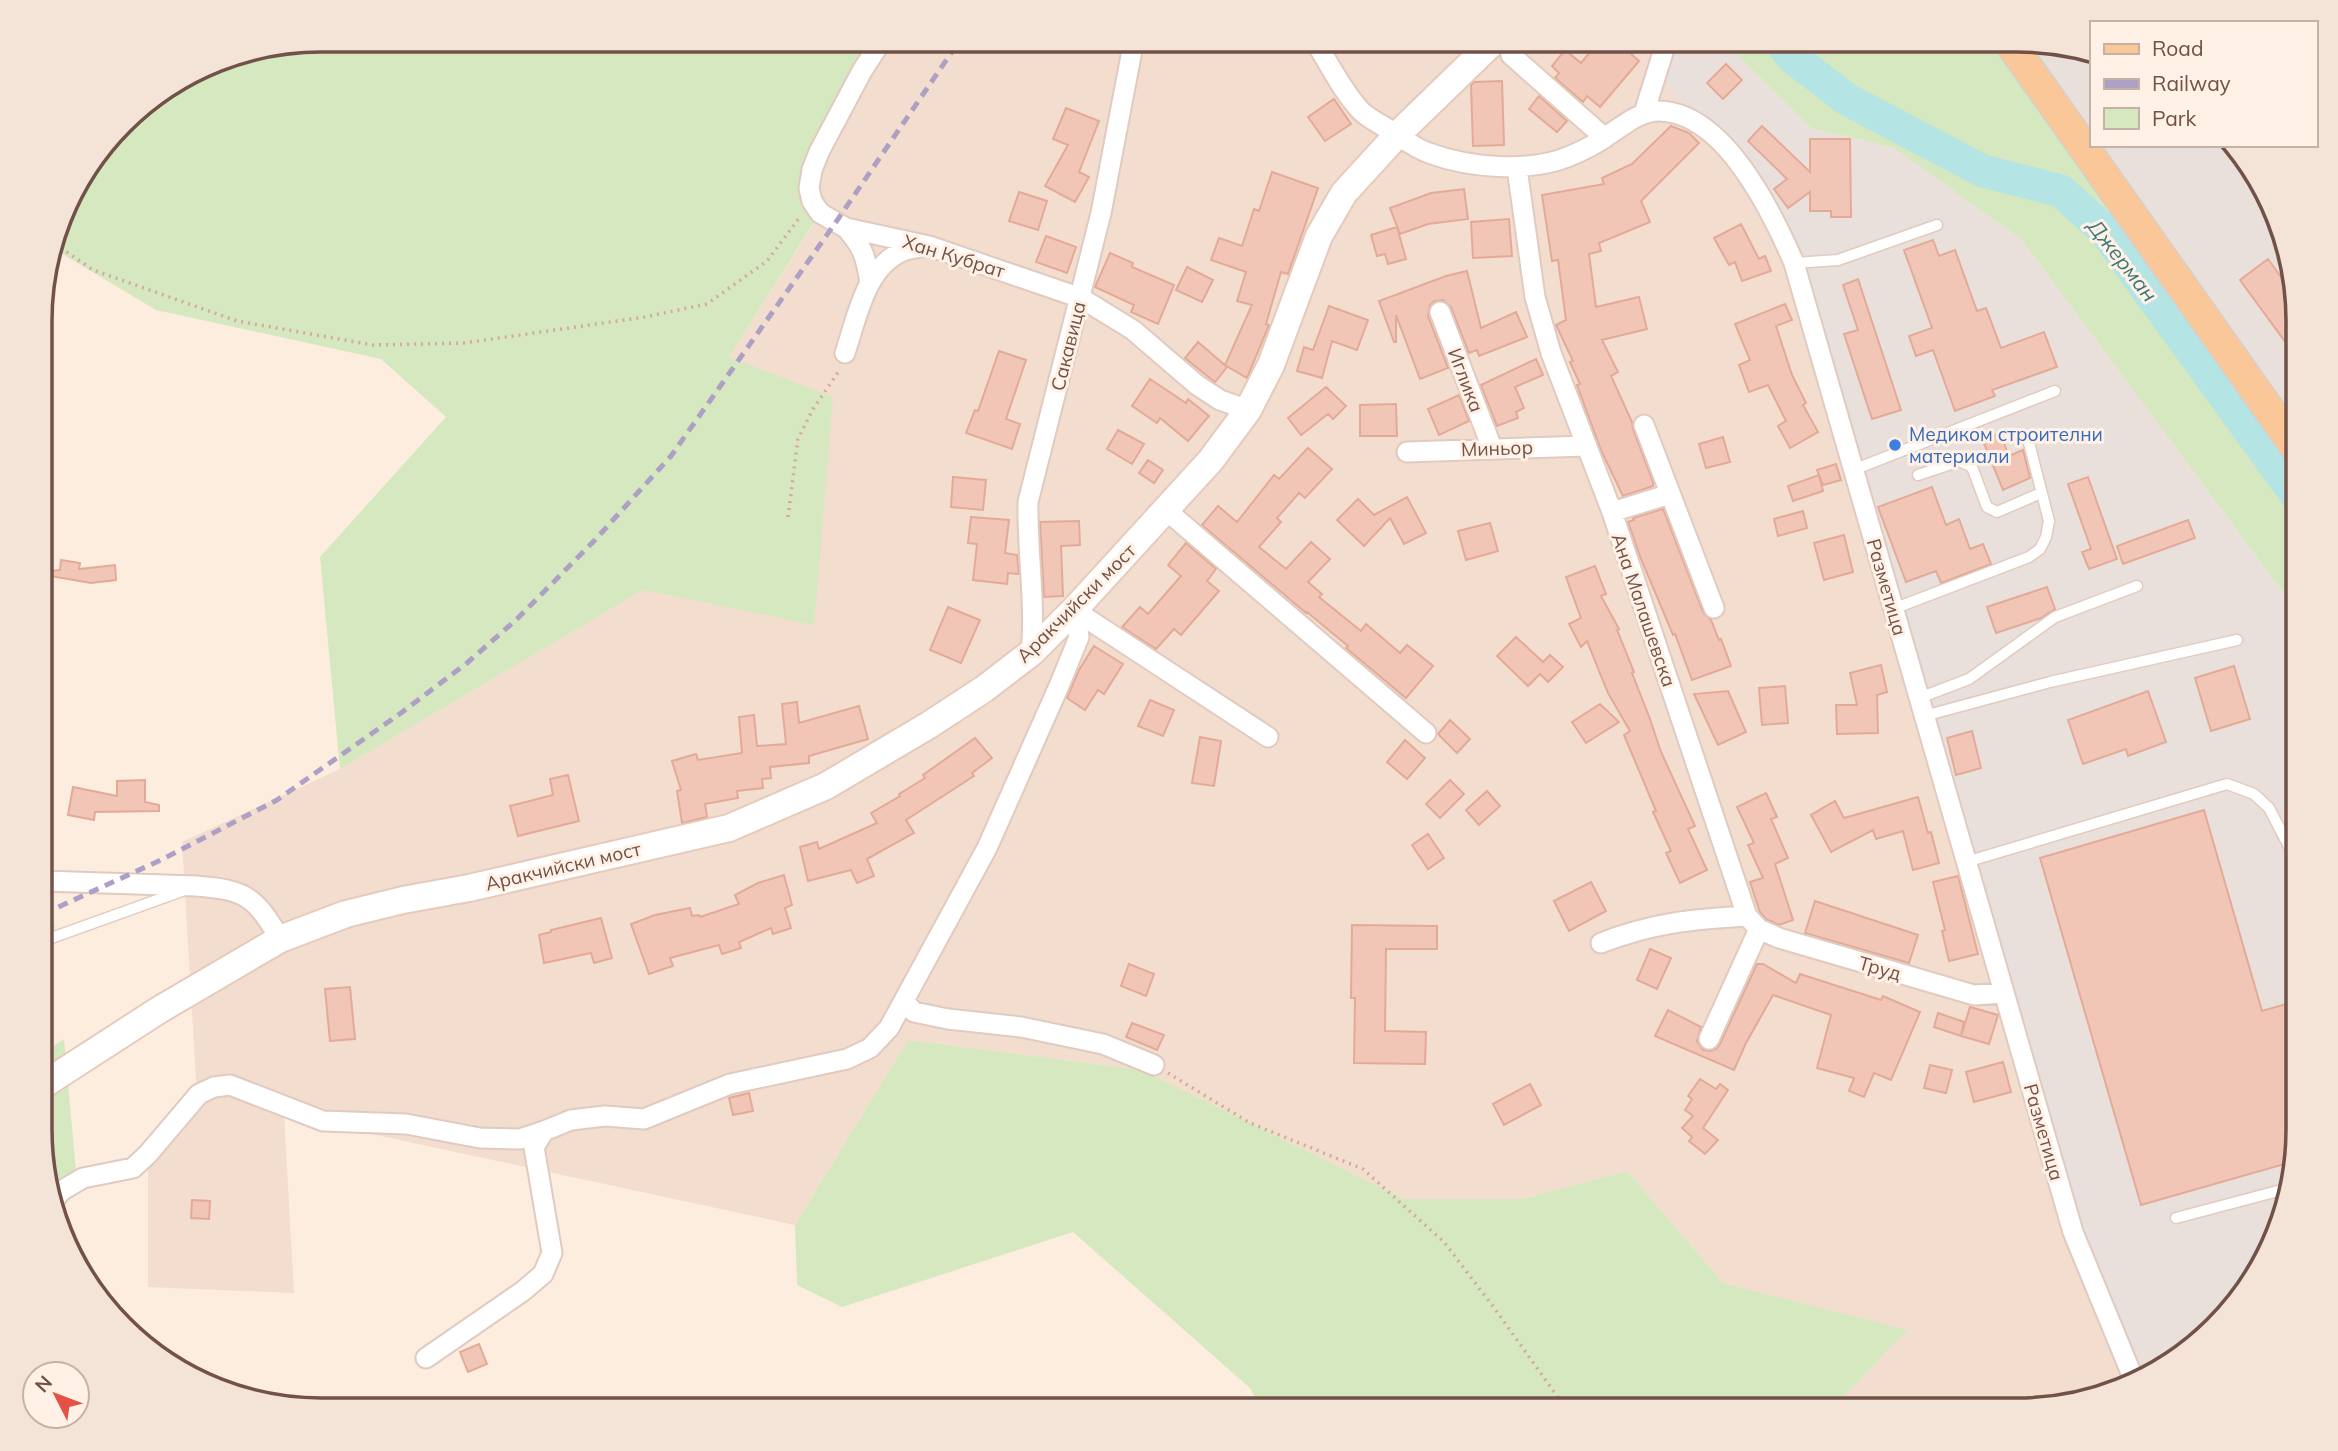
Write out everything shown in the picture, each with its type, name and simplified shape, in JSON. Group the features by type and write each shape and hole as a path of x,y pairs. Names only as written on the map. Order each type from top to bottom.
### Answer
{"main road":[{"name":"Аракчийски мост","path":"52,1079 159,1010 280,939 346,914 729,828 826,786 878,757 984,689 1031,653 1074,610 1211,460 1248,410 1271,365 1319,236 1344,193 1397,135 1498,52"},
{"path":"2016,52 2286,433"}],"street":[{"path":"811,201 808,188 819,152 874,52"},
{"name":"Сакавица","path":"1031,653 1033,635 1027,534 1028,502 1101,214 1132,52"},
{"path":"1322,52 1362,112 1417,148 1444,158 1517,168 1551,164 1605,138 1644,113 1663,52"},
{"path":"1510,52 1605,138"},
{"name":"Разметица","path":"1644,113 1657,111 1685,117 1707,130 1731,153 1763,200 1794,263 2073,1232 2131,1373"},
{"name":"Ана Малашевска","path":"1517,168 1535,297 1550,353 1612,512 1753,923"},
{"name":"Хан Кубрат","path":"811,201 820,213 845,228 929,246 1081,298 1133,330 1197,385 1220,400 1248,410"},
{"path":"845,228 861,245 870,283"},
{"path":"845,353 870,283 883,263 904,250 929,246"},
{"name":"Иглика","path":"1440,312 1492,448"},
{"path":"1644,425 1714,608"},
{"name":"Миньор","path":"1407,452 1587,446"},
{"path":"1612,512 1670,494"},
{"path":"1166,510 1426,733"},
{"path":"1074,610 1268,737"},
{"path":"60,1192 83,1178 132,1168 148,1154 200,1094 214,1087 230,1085 323,1121 406,1124 480,1138 520,1139 571,1121 606,1116 644,1118 730,1084 847,1059 870,1048 889,1028 905,1002 914,978 987,848 1079,637 1074,610"},
{"path":"52,881 196,886 243,893 270,922 280,939"},
{"name":"Труд","path":"1601,943 1634,930 1671,922 1753,923 1779,938 1974,995 2004,993"},
{"path":"1709,1040 1753,923"},
{"path":"905,1002 914,1012 948,1019 1021,1027 1102,1044 1154,1065"},
{"path":"426,1358 523,1291 543,1273 552,1253 534,1147 544,1130"}],"lane":[{"path":"1794,263 1838,260 1937,225"},
{"path":"1853,470 2055,391"},
{"path":"1893,609 2029,557 2040,549 2049,521 2028,439"},
{"path":"1918,475 1960,461 1967,463 1972,467 1987,507 1997,512 2041,493"},
{"path":"1921,707 1969,679 2055,617 2137,586"},
{"path":"1921,707 2050,682 2236,640"},
{"path":"1966,862 2227,784 2254,794 2269,808 2286,841"},
{"path":"52,938 196,886"},
{"path":"2176,1218 2278,1191"}],"path":[{"path":"63,249 93,270 237,321 373,345 464,343 645,317 707,304 767,261 811,201"},
{"path":"788,517 798,439 813,409 836,377 845,353"},
{"path":"1154,1065 1250,1123 1363,1169 1444,1242 1558,1398"}],"shaded area":[{"path":"876,52 1666,52 1707,130 1781,233 2132,1372 2086,1389 2034,1398 1842,1398 1907,1330 1723,1283 1627,1171 1522,1199 1404,1199 1142,1070 908,1040 795,1225 284,1115 294,1293 148,1287 148,1154 197,1096 182,842 340,769 643,590 813,624 729,357 820,214 809,188"},
{"path":"1669,52 1734,52 1812,128 1894,148 2021,239 2286,596 2286,1129 2280,1182 2271,1216 2258,1248 2230,1293 2194,1332 2166,1353 2131,1373 2073,1232 1794,263 1707,130 1666,83"},
{"path":"2026,53 2090,63 2090,146"},
{"path":"2091,147 2221,147 2240,172 2265,219 2280,269 2286,322 2286,431"}],"green space":[{"path":"322,52 876,52 812,170 820,213 729,357 833,397 814,625 643,590 340,769 320,557 446,417 381,359 156,310 62,254 67,235 80,203 98,172 131,131 172,98 203,80 235,67 269,58"},
{"path":"1734,52 2017,52 2286,432 2286,596 2021,239 1894,148 1812,128"},
{"path":"52,895 55,932 52,933"},
{"path":"64,1039 77,1183 62,1191 62,1198 53,1147 52,1047"},
{"path":"908,1040 1142,1070 1404,1199 1522,1199 1627,1171 1723,1283 1908,1330 1842,1398 1255,1398 1250,1388 1073,1232 842,1307 797,1285 795,1225"}],"building":[{"path":"1563,52 1567,52 1581,63 1590,52 1631,52 1639,61 1600,107 1587,96 1583,102 1555,78 1559,73 1552,66"},
{"path":"1726,64 1742,80 1723,99 1707,83"},
{"path":"1502,81 1504,145 1473,146 1471,85 1474,82"},
{"path":"1539,96 1567,121 1557,132 1529,109"},
{"path":"1334,99 1351,124 1325,141 1308,117"},
{"path":"1066,108 1099,121 1079,172 1089,177 1075,202 1045,186 1068,145 1053,139"},
{"path":"1671,126 1689,133 1699,143 1641,201 1650,222 1599,243 1601,251 1589,254 1596,307 1639,297 1647,329 1602,340 1618,372 1611,376 1632,422 1653,482 1653,486 1623,496 1601,450 1577,385 1580,384 1570,362 1573,361 1556,325 1566,320 1558,260 1552,261 1542,195 1604,184 1602,178 1632,164"},
{"path":"1762,126 1810,172 1810,139 1850,139 1851,217 1831,217 1831,211 1810,211 1810,192 1788,208 1774,189 1787,179 1748,141"},
{"path":"1272,172 1318,188 1288,274 1281,272 1266,324 1269,325 1247,378 1225,365 1252,305 1237,301 1246,272 1211,260 1219,238 1242,246 1254,209 1259,211"},
{"path":"1464,189 1468,219 1428,224 1400,234 1390,208 1431,193"},
{"path":"1019,192 1047,201 1038,230 1009,221"},
{"path":"1509,219 1512,256 1473,258 1471,222"},
{"path":"1741,224 1759,259 1765,256 1771,271 1742,281 1735,262 1729,265 1714,238"},
{"path":"1397,227 1406,259 1388,264 1385,254 1377,256 1371,235"},
{"path":"1046,236 1076,247 1067,273 1036,262"},
{"path":"1933,240 1939,256 1955,250 1977,311 1986,308 2001,348 2044,332 2057,367 1992,390 1995,396 1955,411 1933,350 1916,356 1909,336 1932,328 1904,250"},
{"path":"1110,253 1133,263 1132,267 1174,285 1158,324 1131,312 1134,305 1095,287"},
{"path":"2268,259 2281,278 2286,343 2240,280"},
{"path":"1187,267 1213,280 1202,302 1176,290"},
{"path":"1467,271 1481,328 1516,312 1527,337 1479,356 1477,350 1469,353 1451,307 1443,300 1435,301 1430,305 1428,316 1448,368 1420,379 1396,315 1394,342 1379,301"},
{"path":"1858,279 1901,410 1872,419 1844,334 1858,330 1843,285"},
{"path":"1785,304 1792,320 1776,326 1792,375 1806,403 1803,405 1818,432 1790,448 1778,426 1786,421 1768,385 1749,392 1739,365 1750,360 1735,324"},
{"path":"1329,306 1368,320 1357,350 1332,341 1322,378 1297,371 1304,347 1313,350"},
{"path":"1198,342 1227,367 1215,382 1185,358"},
{"path":"999,351 1026,360 1006,419 1020,424 1012,449 966,433 975,410 978,411"},
{"path":"1536,359 1543,375 1515,387 1524,408 1516,412 1518,418 1497,426 1481,385"},
{"path":"1150,379 1186,403 1188,399 1209,416 1188,441 1160,418 1157,423 1132,406"},
{"path":"1326,387 1346,406 1333,419 1328,414 1301,435 1288,418"},
{"path":"1459,395 1469,421 1439,435 1428,409"},
{"path":"1396,404 1397,436 1360,436 1360,405"},
{"path":"1118,430 1144,444 1132,464 1107,449"},
{"path":"2000,433 2009,456 2023,450 2030,478 2003,490 1983,441"},
{"path":"1723,437 1730,462 1706,468 1699,444"},
{"path":"1308,448 1332,469 1305,498 1299,493 1277,518 1281,522 1259,547 1286,569 1311,542 1330,559 1308,582 1322,594 1319,597 1361,631 1366,624 1400,653 1407,645 1433,666 1406,698 1346,648 1348,646 1202,525 1218,506 1237,522 1274,475 1279,479"},
{"path":"1148,460 1163,470 1154,483 1139,473"},
{"path":"1836,464 1841,480 1823,485 1817,470"},
{"path":"1819,475 1823,491 1793,501 1788,486"},
{"path":"953,477 986,480 983,510 951,507"},
{"path":"2088,477 2117,559 2089,569 2082,552 2091,549 2068,484"},
{"path":"1932,487 1946,525 1959,519 1970,549 1983,544 1991,564 1941,583 1936,571 1906,582 1878,507"},
{"path":"1407,497 1426,533 1404,544 1390,518 1364,546 1337,520 1358,499 1374,515"},
{"path":"1663,509 1703,612 1711,620 1719,640 1721,639 1731,666 1692,680 1628,522"},
{"path":"1803,511 1807,528 1778,536 1774,519"},
{"path":"971,517 1009,520 1005,553 1017,555 1019,574 1008,573 1007,584 973,580 977,544 968,543"},
{"path":"2188,520 2195,538 2123,564 2117,546"},
{"path":"1079,521 1080,545 1061,546 1063,596 1044,597 1040,522"},
{"path":"1490,523 1498,551 1466,560 1458,531"},
{"path":"1844,535 1853,572 1824,580 1814,543"},
{"path":"1186,543 1216,569 1207,581 1219,591 1181,635 1174,629 1156,649 1122,627 1140,607 1148,614 1181,576 1168,565"},
{"path":"61,560 80,563 79,569 115,565 116,580 91,583 52,576 52,571 60,570"},
{"path":"1595,566 1606,594 1601,596 1619,629 1617,630 1661,752 1695,826 1688,829 1707,870 1680,883 1666,853 1671,851 1653,812 1656,811 1624,735 1630,731 1608,693 1587,641 1581,647 1569,624 1581,618 1566,577"},
{"path":"2047,587 2055,609 2041,618 1996,633 1987,607"},
{"path":"948,607 980,620 961,663 930,650"},
{"path":"1516,637 1543,662 1550,655 1563,667 1548,682 1540,674 1528,686 1497,656"},
{"path":"1094,646 1123,664 1104,694 1098,690 1085,710 1067,698 1079,670"},
{"path":"1881,665 1887,692 1877,695 1878,733 1837,734 1836,705 1857,705 1850,673"},
{"path":"2234,666 2250,719 2211,731 2195,678"},
{"path":"1785,686 1788,723 1762,725 1759,688"},
{"path":"1728,691 1746,732 1718,745 1694,694"},
{"path":"2148,691 2166,742 2128,756 2126,749 2083,764 2068,720"},
{"path":"1150,700 1174,710 1163,736 1138,726"},
{"path":"797,702 799,723 859,706 868,739 809,756 809,763 770,767 771,778 762,779 763,788 737,791 738,798 705,804 707,817 682,823 677,791 681,790 672,761 696,754 698,760 742,753 739,717 754,715 757,746 786,744 782,704"},
{"path":"1600,704 1619,722 1586,743 1572,722"},
{"path":"1450,720 1470,739 1457,753 1438,734"},
{"path":"1972,731 1981,768 1956,775 1947,738"},
{"path":"1200,737 1221,741 1214,786 1192,783"},
{"path":"975,738 992,758 972,773 974,776 906,820 914,833 867,859 874,876 857,883 851,870 808,881 800,847 817,842 819,849 877,823 871,813 925,778 923,775"},
{"path":"1405,740 1425,758 1407,779 1387,762"},
{"path":"568,775 579,821 518,836 510,806 553,795 550,779"},
{"path":"145,780 145,802 159,805 159,811 95,812 94,820 68,815 73,787 117,796 117,781"},
{"path":"1450,780 1464,794 1440,818 1426,804"},
{"path":"1487,791 1500,806 1479,825 1466,810"},
{"path":"1766,793 1777,817 1771,819 1788,858 1775,864 1793,920 1779,925 1766,919 1760,912 1750,882 1763,878 1748,845 1754,843 1737,807"},
{"path":"1918,797 1939,863 1913,870 1903,831 1876,839 1873,830 1831,852 1811,815 1835,801 1844,818"},
{"path":"2204,810 2262,1011 2286,1004 2286,1129 2283,1164 2141,1205 2040,858"},
{"path":"1428,834 1444,858 1428,869 1412,845"},
{"path":"784,875 792,905 785,908 791,928 773,934 771,928 739,942 741,948 722,954 719,945 670,958 673,966 649,974 631,924 655,915 690,908 692,916 700,917 739,904 735,895 758,883"},
{"path":"1958,876 1978,954 1949,961 1942,931 1945,930 1933,882"},
{"path":"1591,882 1606,911 1569,931 1554,901"},
{"path":"1815,901 1918,935 1909,963 1805,933"},
{"path":"601,918 612,958 594,963 591,953 544,963 539,935"},
{"path":"1352,925 1437,926 1437,949 1386,949 1385,1031 1426,1032 1425,1064 1354,1063"},
{"path":"1650,949 1671,958 1657,989 1637,980"},
{"path":"1129,964 1154,974 1146,996 1121,986"},
{"path":"1757,964 1763,964 1796,983 1800,974 1881,1000 1883,996 1920,1012 1891,1080 1874,1073 1864,1097 1849,1091 1854,1078 1817,1068 1831,1015 1773,995 1734,1070 1655,1036 1668,1010 1701,1027 1697,1041 1703,1050 1716,1049"},
{"path":"350,987 355,1039 330,1041 325,989"},
{"path":"1970,1007 1998,1015 1989,1044 1961,1036"},
{"path":"1938,1013 1964,1022 1961,1036 1934,1027"},
{"path":"1132,1023 1164,1035 1157,1050 1126,1037"},
{"path":"2003,1062 2011,1092 1974,1102 1966,1072"},
{"path":"1930,1065 1952,1070 1946,1093 1924,1088"},
{"path":"1700,1079 1716,1089 1720,1084 1728,1090 1703,1128 1718,1140 1705,1154 1689,1141 1692,1137 1682,1128 1693,1116 1685,1110 1692,1099 1688,1096"},
{"path":"1530,1084 1541,1105 1504,1125 1493,1104"},
{"path":"749,1093 753,1111 733,1115 729,1098"},
{"path":"192,1200 210,1201 209,1219 191,1218"},
{"path":"479,1344 487,1364 468,1372 460,1352"}],"waterway":[{"name":"Джерман","path":"1788,52 1848,100 1983,171 2061,191 2104,230 2286,481"}],"railway":[{"path":"52,910 161,860 277,800 401,713 467,663 517,619 594,541 671,456 952,52"}],"place":[{"name":"Медиком строителни материали","path":"1895,445"}]}
